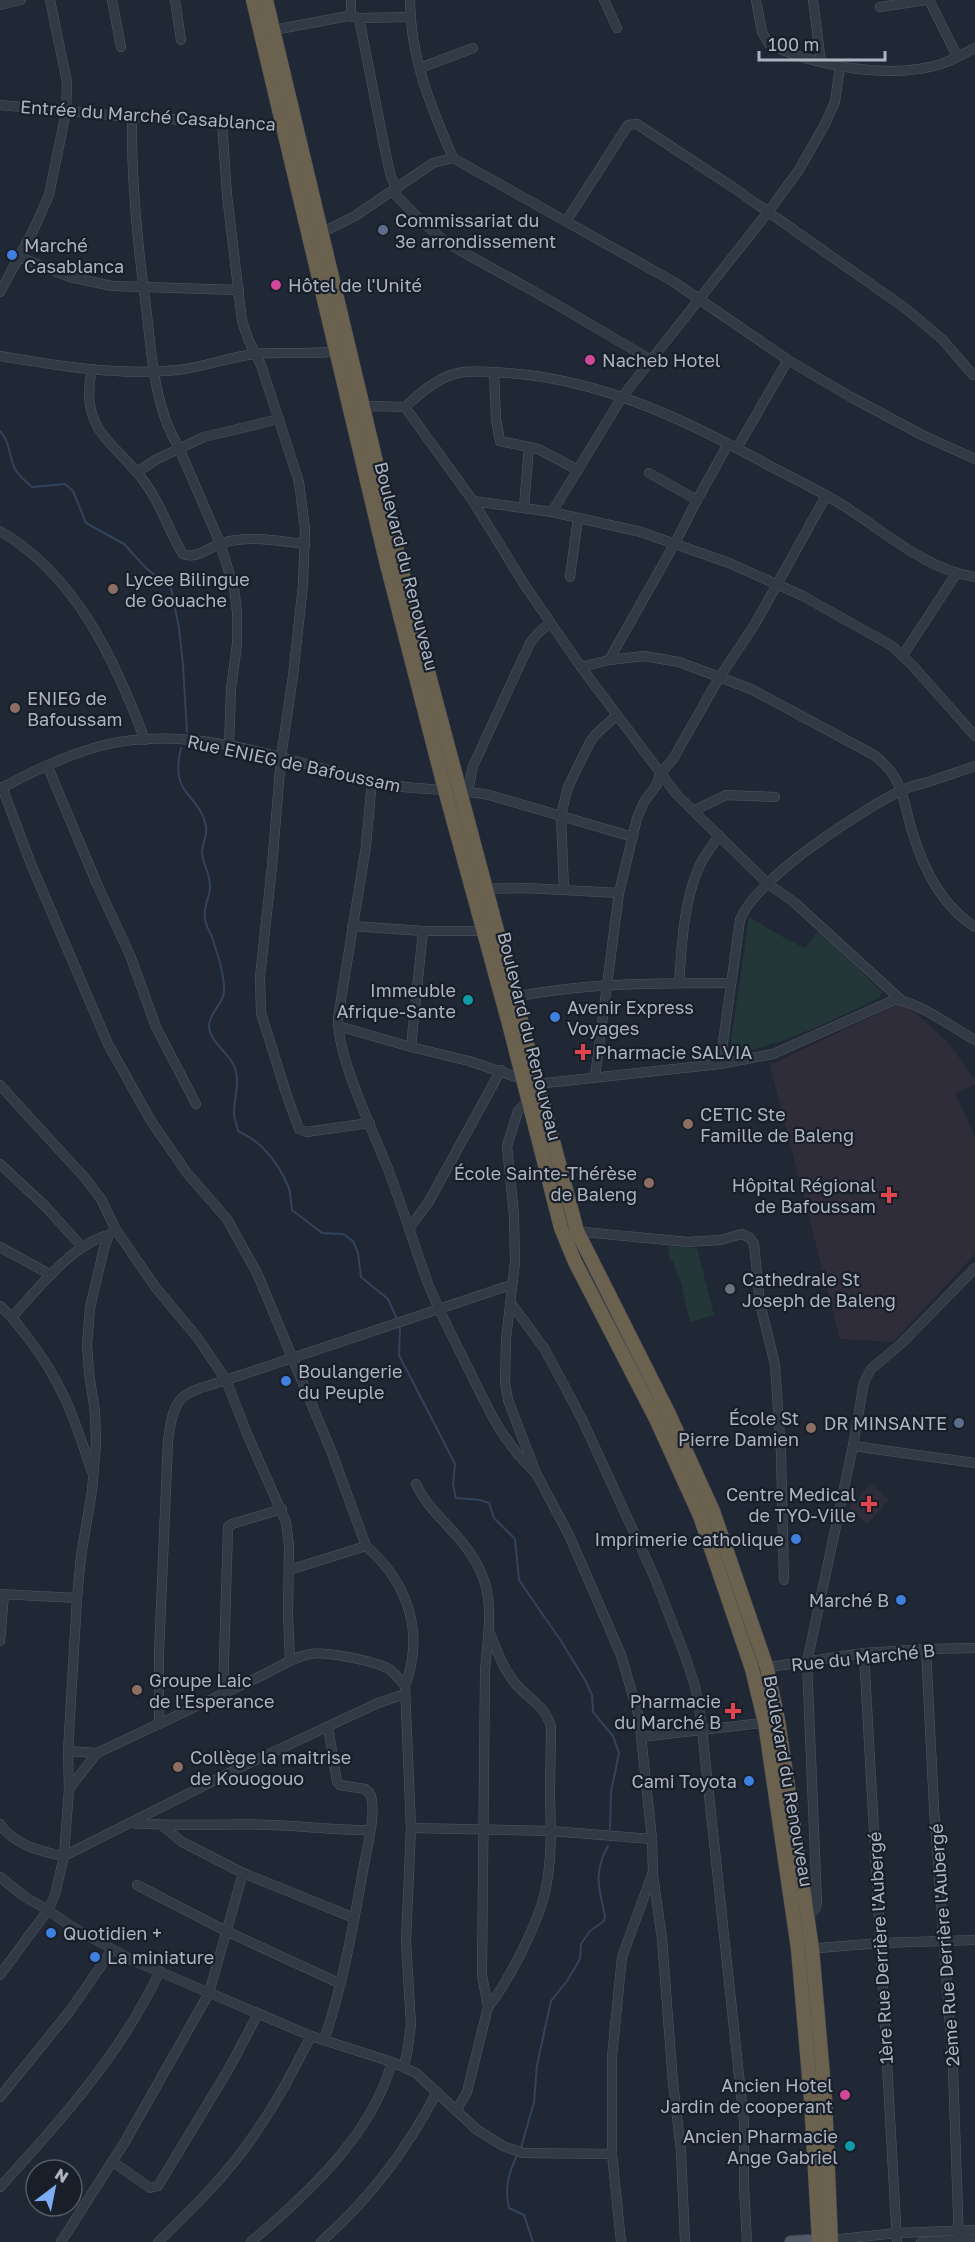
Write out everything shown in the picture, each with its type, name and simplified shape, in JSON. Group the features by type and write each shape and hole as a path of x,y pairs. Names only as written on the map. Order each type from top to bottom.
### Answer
{"highway":[{"name":"Boulevard du Renouveau","path":"253,0 290,124 316,235 336,351 350,410 457,791 479,889 514,997 563,1232 575,1262 668,1412 767,1668 771,1721 805,1949 819,2114 825,2241"},
{"name":"Boulevard du Renouveau","path":"266,0 274,30 290,124"},
{"name":"Boulevard du Renouveau","path":"316,235 365,407 393,560"},
{"name":"Boulevard du Renouveau","path":"479,889 484,931 521,1078 535,1094 577,1231 656,1419 707,1513 752,1669 771,1721 808,1917 805,1949"},
{"path":"656,1419 668,1412"}],"main road":[{"path":"791,2242 825,2241"}],"street":[{"path":"0,5 21,0"},
{"path":"0,292 33,231 49,195 66,112 67,82 50,0"},
{"path":"112,0 122,47"},
{"path":"175,0 181,40"},
{"path":"351,0 395,190 422,222 447,243 651,360"},
{"path":"410,0 420,68 429,105 453,158 567,220 699,297 788,360 851,397 922,435 975,459"},
{"path":"604,0 616,28"},
{"path":"756,0 762,32 769,44 821,62 877,70 921,68 941,64 975,48"},
{"path":"813,0 821,62"},
{"path":"880,7 927,0 957,56"},
{"path":"274,30 355,16 411,16"},
{"path":"420,68 473,48"},
{"path":"552,512 622,397 799,170 835,102 840,66"},
{"name":"Entrée du Marché Casablanca","path":"0,105 222,123 290,124"},
{"path":"132,117 134,204 142,288 164,414 220,543 234,588 237,644 231,689 229,745"},
{"path":"222,123 227,195 242,321 261,365 302,493 305,544 303,585 281,757 260,976 261,1013 286,1096 299,1129 306,1132 370,1123"},
{"path":"567,220 628,125 634,123 768,212 905,308 942,339 974,375"},
{"path":"316,235 355,216 433,163 453,158"},
{"path":"19,256 33,264 90,283 142,288 239,290"},
{"path":"0,346 2,356 92,369 155,372 181,370 255,354 336,351 350,348"},
{"path":"609,660 675,543 696,500 788,360"},
{"path":"92,369 90,399 97,427 106,442 137,472 147,486 183,554 192,556 220,543 241,539 305,544"},
{"path":"350,410 365,407 405,407 422,391 445,378 472,372 494,372 570,381 658,410 733,446 826,496 917,554 956,574 975,577"},
{"path":"494,372 498,438 504,443 529,447 557,458 578,470"},
{"path":"405,407 473,501 550,623 677,795 767,883 795,903 900,999 914,1004 975,1040"},
{"path":"137,472 179,448 204,437 279,419"},
{"path":"524,507 529,447"},
{"path":"648,473 696,500"},
{"path":"595,1077 619,893 644,802 657,784 660,774 673,759 719,678 755,624 826,496"},
{"path":"473,501 524,507 611,524 675,543 778,585 883,640 903,655 975,736"},
{"path":"570,577 578,518"},
{"path":"0,531 29,550 59,578 80,606 114,667 145,740"},
{"path":"903,655 956,574"},
{"path":"457,791 473,766 530,643 550,623"},
{"path":"581,667 609,660 644,656 687,664 751,689 866,750 886,764 895,775 902,789 917,845 932,879 945,899 975,927"},
{"path":"564,890 561,815 568,787 587,747 596,734 616,715"},
{"name":"Rue ENIEG de Bafoussam","path":"1,788 47,765 106,744 187,739 229,745 402,787 457,791 561,815 633,837"},
{"path":"47,765 97,884 130,955 156,1027 196,1104"},
{"path":"720,1064 740,920 767,883 817,842 902,789 975,766"},
{"path":"372,780 366,846 338,1026 349,1070 439,1308 493,1420 511,1448 536,1473"},
{"path":"1,788 108,1044 151,1121 187,1173 227,1219 247,1251 332,1453 366,1546 385,1564 414,1625 411,1670 405,1690 411,1828 406,1941 411,2025 403,2067"},
{"path":"693,811 726,795 775,797"},
{"path":"679,983 683,935 691,889 700,865 719,835"},
{"path":"479,889 619,893"},
{"path":"352,926 423,931 484,931"},
{"path":"411,1047 423,931"},
{"path":"514,997 552,989 608,985 731,983"},
{"path":"685,2242 681,2151 673,2083 662,1939 653,1872 652,1839 641,1737 632,1690 613,1636 569,1535 536,1473 506,1391 506,1339 515,1262 514,1215 507,1146 514,1118 521,1107 535,1094 595,1077 720,1064 774,1054 885,1002 900,999"},
{"path":"338,1026 501,1071 521,1078 535,1094"},
{"path":"410,1227 428,1203 501,1071"},
{"path":"0,1085 85,1178 101,1199 113,1232 197,1337 226,1380 248,1436 282,1509 287,1530 290,1660"},
{"path":"0,1164 46,1207 82,1247"},
{"path":"563,1232 577,1231 688,1242 720,1240 742,1234 750,1238 754,1244 760,1303 775,1365 781,1454 784,1580"},
{"path":"12,1317 51,1275 82,1247 113,1232"},
{"path":"0,1975 4,1961 48,1910 55,1895 63,1856 69,1789 68,1751 77,1598 96,1444 87,1345 90,1308 97,1273 113,1232"},
{"path":"0,1247 51,1275"},
{"path":"808,1917 817,1903 807,1662 853,1446 864,1382 871,1369 903,1342 975,1268"},
{"path":"159,1724 161,1618 171,1418 185,1395 196,1388 511,1285"},
{"path":"510,1302 544,1348 581,1417 654,1576 675,1626 695,1686 744,2113 747,2242"},
{"path":"0,1306 12,1317 53,1374 67,1399 93,1476"},
{"path":"853,1446 975,1463"},
{"path":"416,1484 436,1514 468,1550 482,1571 487,1587 489,1631 485,1671 482,1975 488,2007"},
{"path":"223,1694 228,1527 282,1509"},
{"path":"289,1570 366,1546"},
{"path":"0,1641 2,1594 77,1598"},
{"path":"456,2111 467,2092 488,2007 506,1981 543,1900 547,1886 551,1831 551,1727 549,1719 535,1701 513,1680 489,1631"},
{"name":"Rue du Marché B","path":"752,1669 864,1653 926,1648 975,1648"},
{"name":"2ème Rue Derrière l'Aubergé","path":"926,1648 934,1808 954,2089 959,2238"},
{"path":"69,1789 97,1753 290,1660 309,1654 325,1653 388,1668 405,1690"},
{"name":"1ère Rue Derrière l'Aubergé","path":"864,1653 897,2238"},
{"path":"0,1824 19,1842 63,1856 239,1768 405,1690"},
{"path":"641,1737 771,1721"},
{"path":"324,2040 341,1984 354,1918 370,1830 371,1796 365,1789 340,1785 337,1782 328,1727"},
{"path":"68,1751 97,1753"},
{"path":"129,1823 163,1826 269,1825 328,1830 370,1830"},
{"path":"163,1826 182,1842 243,1873 354,1918"},
{"path":"411,1828 551,1831 652,1839"},
{"path":"621,2242 612,2154 612,2057 622,1957 653,1872"},
{"path":"61,2242 112,2162 209,1993 243,1873"},
{"path":"0,1877 25,1897 112,1950 311,2036 392,2061 425,2080 485,2137 518,2151 612,2154"},
{"path":"137,1885 226,1931 341,1984"},
{"path":"805,1949 880,1943 975,1940"},
{"path":"0,2097 74,2005 112,1950"},
{"path":"0,2187 44,2138 113,2052 134,2022 160,1971"},
{"path":"112,2162 150,2188 158,2186 227,2073 258,2014"},
{"path":"158,2242 218,2181 256,2133 287,2083 311,2036"},
{"path":"251,2242 292,2207 348,2146 365,2123 381,2092 392,2061"},
{"path":"321,2242 372,2192 405,2149 436,2092"},
{"path":"921,2242 959,2238 975,2230"},
{"path":"825,2241 897,2238 975,2240"}],"shaded area":[{"path":"749,917 805,948 819,931 882,992 880,997 787,1039 729,1055"},
{"name":"Hôpital Régional de Bafoussam","path":"902,1002 946,1040 975,1079 975,1084 955,1094 975,1136 975,1254 893,1342 840,1339 770,1065"},
{"path":"668,1246 697,1248 714,1315 690,1322 679,1275 677,1275 673,1260 670,1260"},
{"name":"Centre Medical de TYO-Ville","path":"871,1484 889,1500 867,1524 849,1507"}],"waterway":[{"path":"0,431 6,439 15,469 25,481 32,487 65,484 73,491 86,523 124,544 146,568 171,588 179,628 187,732"},
{"path":"181,748 178,764 179,776 186,793 197,806 206,826 202,853 210,888 205,919 220,964 224,989 222,999 211,1016 209,1026 212,1037 235,1068 237,1085 234,1118 238,1131 254,1140 274,1161 288,1186 292,1210 322,1233 343,1234 353,1241 358,1253 361,1277 388,1299 397,1319"},
{"path":"399,1324 399,1355 455,1464 453,1485 456,1498 489,1503 494,1518 515,1539 519,1580 585,1680 592,1695 593,1712 613,1736 619,1753 611,1792 610,1829"},
{"path":"521,2148 534,2102 537,2065 551,2001 567,1981 580,1959 581,1944 590,1931 604,1921 599,1873 600,1864 608,1846"},
{"path":"518,2153 508,2180 509,2208 524,2215 533,2242"}],"place":[{"name":"Commissariat du 3e arrondissement","path":"383,230"},
{"name":"Marché Casablanca","path":"12,255"},
{"name":"Hôtel de l'Unité","path":"276,285"},
{"name":"Nacheb Hotel","path":"590,360"},
{"name":"Lycee Bilingue de Gouache","path":"113,589"},
{"name":"ENIEG de Bafoussam","path":"15,708"},
{"name":"Immeuble Afrique-Sante","path":"468,1000"},
{"name":"Avenir Express Voyages","path":"555,1017"},
{"name":"Pharmacie SALVIA","path":"583,1052"},
{"name":"CETIC Ste Famille de Baleng","path":"688,1124"},
{"name":"École Sainte-Thérèse de Baleng","path":"649,1183"},
{"name":"Hôpital Régional de Bafoussam","path":"889,1195"},
{"name":"Cathedrale St Joseph de Baleng","path":"730,1289"},
{"name":"Boulangerie du Peuple","path":"286,1381"},
{"name":"DR MINSANTE","path":"959,1423"},
{"name":"École St Pierre Damien","path":"811,1428"},
{"name":"Centre Medical de TYO-Ville","path":"869,1504"},
{"name":"Imprimerie catholique","path":"796,1539"},
{"name":"Marché B","path":"901,1600"},
{"name":"Groupe Laic de l'Esperance","path":"137,1690"},
{"name":"Pharmacie du Marché B","path":"733,1711"},
{"name":"Collège la maitrise de Kouogouo","path":"178,1767"},
{"name":"Cami Toyota","path":"749,1781"},
{"name":"Quotidien +","path":"51,1933"},
{"name":"La miniature","path":"95,1957"},
{"name":"Ancien Hotel Jardin de cooperant","path":"845,2095"},
{"name":"Ancien Pharmacie Ange Gabriel","path":"850,2146"}]}
